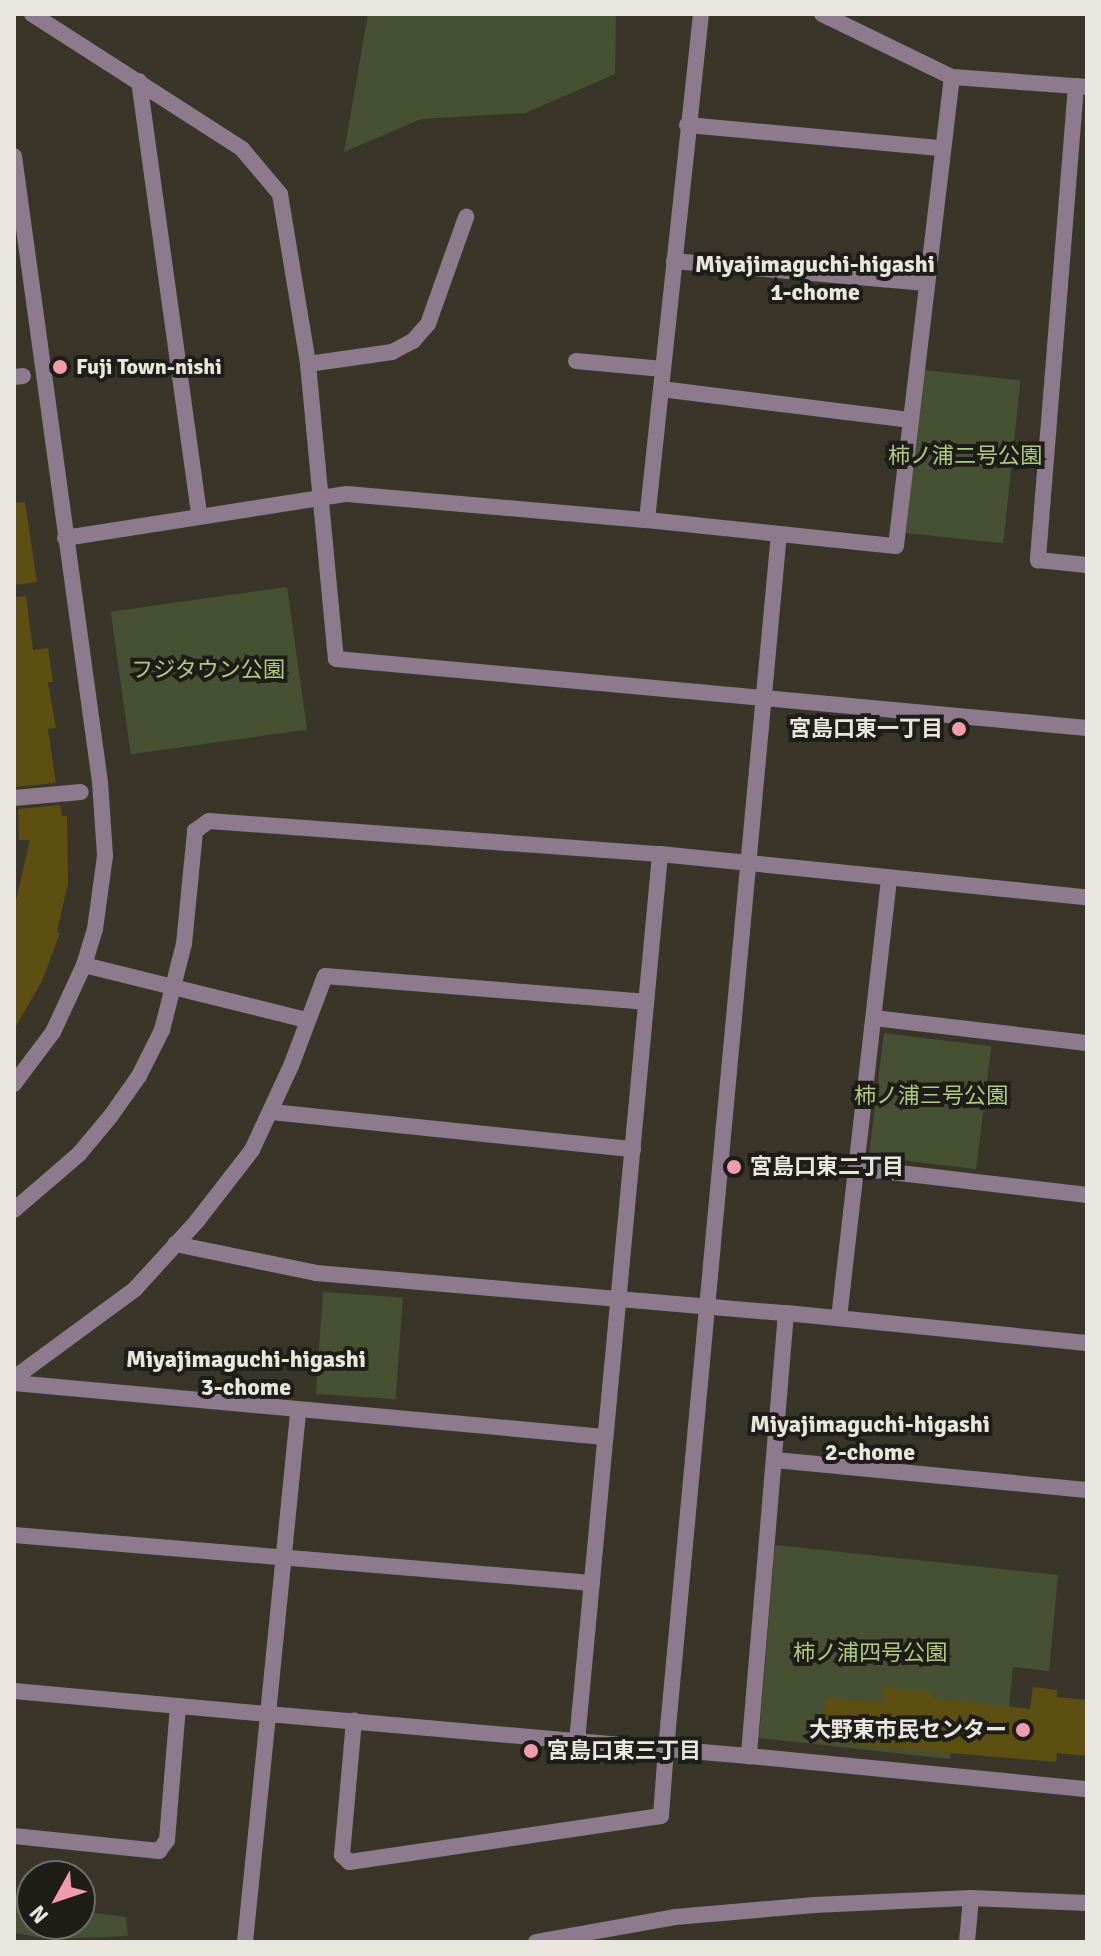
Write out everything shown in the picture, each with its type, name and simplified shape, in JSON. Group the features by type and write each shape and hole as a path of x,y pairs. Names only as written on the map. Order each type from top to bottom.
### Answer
{"street":[{"path":"32,14 242,149 280,194 308,364 336,659 1087,728"},
{"path":"647,520 701,14"},
{"path":"822,14 952,77 1081,86 1038,560 1087,565"},
{"path":"65,538 347,494 647,520 896,546 952,77"},
{"path":"139,81 199,515"},
{"path":"687,125 942,148"},
{"path":"14,156 21,267 65,538 104,819 102,893 84,965 53,1032 14,1084"},
{"path":"308,364 392,352 413,341 428,324 466,217"},
{"path":"674,261 926,283"},
{"path":"576,361 663,369"},
{"path":"661,389 911,420"},
{"path":"354,1721 342,1855 349,1862 661,1816 779,534"},
{"path":"14,798 81,792"},
{"path":"14,1210 79,1154 110,1117 144,1065 162,1030 175,986 191,895 195,831 209,821 660,854 889,880 1087,897"},
{"path":"577,1741 660,854"},
{"path":"839,1318 889,880"},
{"path":"84,965 307,1020"},
{"path":"14,1380 135,1289 252,1150 272,1112 325,976 645,1002"},
{"path":"874,1018 1087,1043"},
{"path":"272,1112 633,1149"},
{"path":"857,1168 1087,1195"},
{"path":"175,1244 316,1273 707,1305 1087,1343"},
{"path":"749,1756 786,1313"},
{"path":"14,1380 298,1411 605,1437"},
{"path":"245,1942 298,1411"},
{"path":"775,1460 1087,1490"},
{"path":"14,1535 592,1583"},
{"path":"14,1691 1087,1789"},
{"path":"14,1836 159,1851 167,1840 178,1706"},
{"path":"536,1942 675,1917 846,1903 971,1898 1087,1903"},
{"path":"967,1942 971,1898"}],"green space":[{"path":"368,14 616,14 615,74 525,113 421,119 344,152"},
{"name":"柿ノ浦二号公園","path":"923,370 1020,380 1003,543 906,533"},
{"name":"フジタウン公園","path":"287,587 307,730 131,754 111,612"},
{"name":"柿ノ浦三号公園","path":"884,1033 991,1046 976,1169 869,1156"},
{"path":"323,1292 403,1298 396,1399 316,1394"},
{"name":"柿ノ浦四号公園","path":"775,1545 1058,1575 1049,1671 1013,1667 1009,1707 956,1701 950,1759 759,1738"},
{"path":"14,1899 16,1933 14,1933"},
{"path":"96,1913 126,1917 128,1936 96,1937"}],"building":[{"path":"25,502 37,582 14,585 14,503"},
{"path":"26,596 33,650 48,648 53,682 48,682 56,728 48,729 56,783 14,787 14,597"},
{"path":"60,805 62,816 67,816 68,883 57,932 60,933 42,981 14,1030 14,909 30,840 19,840 18,809"},
{"path":"883,1687 932,1692 931,1698 1030,1709 1033,1687 1057,1690 1057,1697 1087,1700 1087,1756 1057,1753 1056,1762 822,1742 826,1697 882,1703"}],"place":[{"name":"Fuji Town-nishi","path":"60,367"},
{"name":"宮島口東一丁目","path":"959,729"},
{"name":"宮島口東二丁目","path":"734,1167"},
{"name":"大野東市民センター","path":"1023,1730"},
{"name":"宮島口東三丁目","path":"531,1751"}],"district":[{"name":"Miyajimaguchi-higashi 1-chome","path":"815,279"},
{"name":"Miyajimaguchi-higashi 3-chome","path":"246,1374"},
{"name":"Miyajimaguchi-higashi 2-chome","path":"870,1439"}]}
